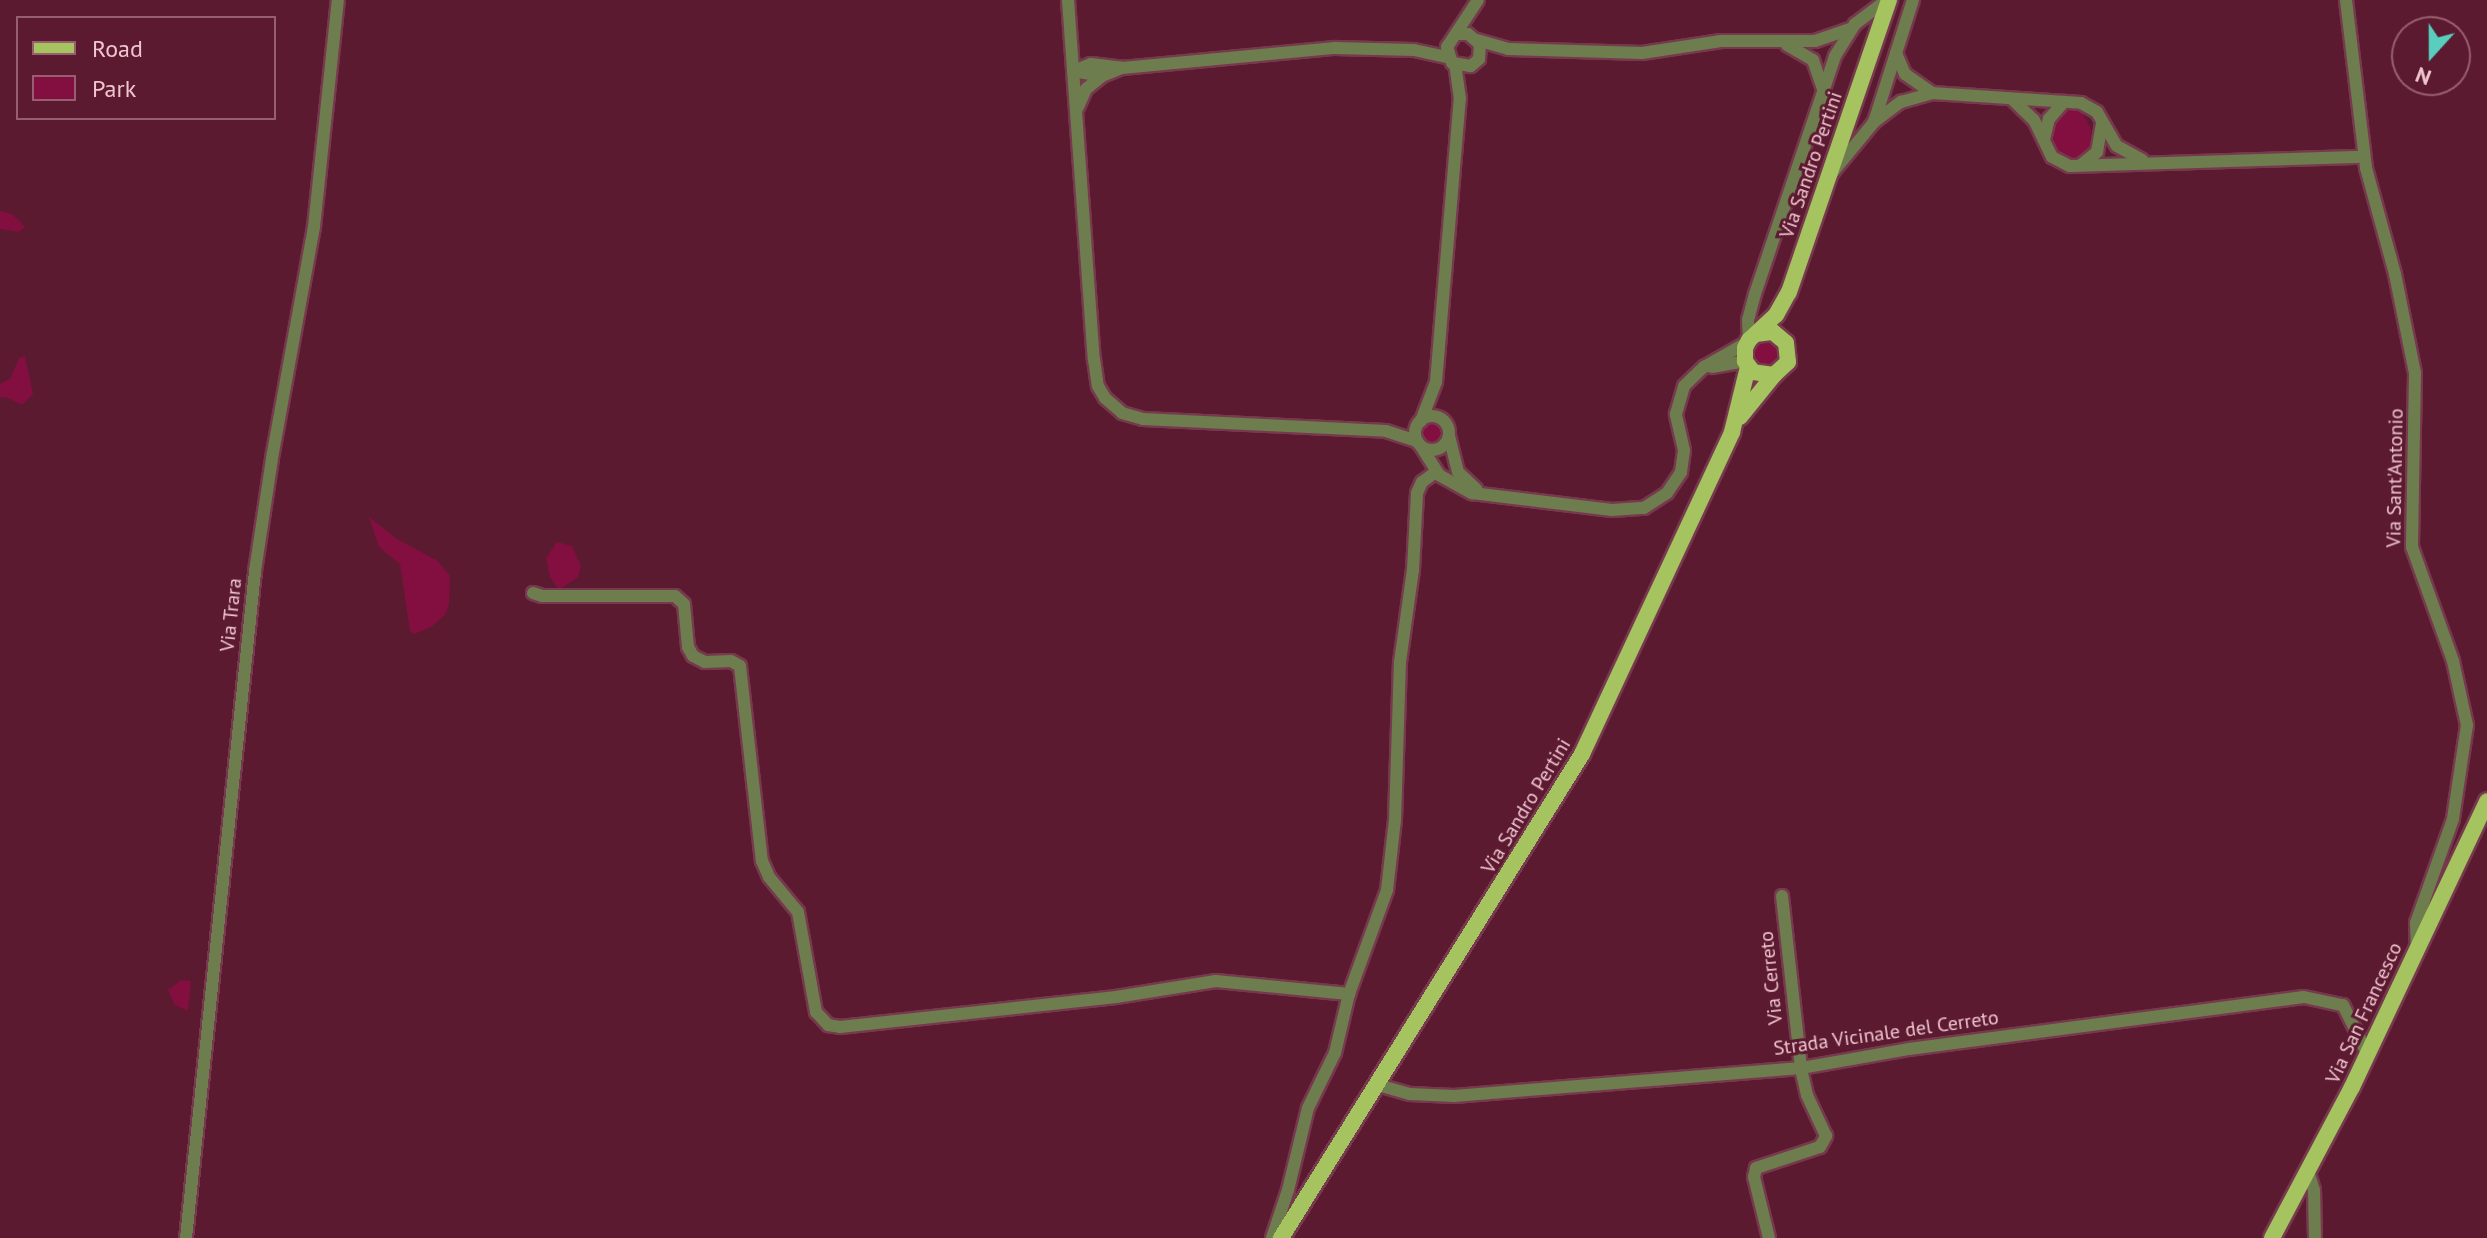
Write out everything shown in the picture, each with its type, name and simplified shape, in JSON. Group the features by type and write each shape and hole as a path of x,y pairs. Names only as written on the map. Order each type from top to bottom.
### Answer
{"main road":[{"name":"Via Sandro Pertini","path":"1281,1238 1582,754 1734,424 1751,339 1776,315 1789,292 1888,0"},
{"path":"1734,424 1788,362 1789,292"},
{"path":"1751,339 1773,332 1786,343"},
{"path":"1746,364 1759,375 1774,375"},
{"name":"Via San Francesco","path":"2272,1238 2309,1174 2368,1055 2487,801"}],"street":[{"name":"Via Trara","path":"186,1238 255,571 314,227 338,0"},
{"path":"1068,0 1095,375 1099,390 1109,403 1122,413 1143,419 1386,431 1420,422 1430,416 1443,420"},
{"path":"1478,0 1455,36 1452,61 1460,99 1436,382 1458,472 1467,483 1489,496"},
{"path":"1460,99 1481,49 1475,38 1478,0"},
{"path":"1414,50 1455,36 1475,38 1508,49 1642,53 1721,41 1819,40 1850,29 1888,0"},
{"path":"1874,122 1913,0"},
{"name":"Via Sant'Antonio","path":"2346,0 2364,157 2414,364 2412,547 2453,661 2467,725 2453,819 2416,923 2417,946"},
{"path":"1070,25 1079,48 1100,70"},
{"path":"1436,382 1420,422 1419,444 1436,472 1456,486 1489,496 1620,511 1649,506 1671,489 1681,472 1684,450 1677,420 1677,403 1684,386 1698,372 1751,339 1748,320 1755,294 1835,56 1850,29"},
{"path":"1773,42 1798,49 1810,57 1818,70 1824,93"},
{"path":"1073,71 1299,50 1414,50 1452,61 1475,63 1508,49"},
{"path":"1896,53 1905,74 1932,93"},
{"path":"1077,118 1086,89 1100,70"},
{"path":"1823,188 1874,122 1901,102 1932,93 2088,106 2097,112 2102,125 2121,150 2137,159 2157,162"},
{"path":"2012,99 2034,120 2056,160 2074,167 2364,157"},
{"path":"2044,143 2049,119 2064,102"},
{"path":"2074,167 2094,155 2102,125"},
{"path":"1698,372 1746,364"},
{"path":"1386,431 1438,449 1449,436"},
{"path":"1272,1238 1286,1198 1306,1114 1335,1053 1349,994 1381,914 1389,881 1400,662 1413,570 1417,493 1422,482 1436,472"},
{"path":"533,593 542,596 675,596 684,604 688,647 693,656 701,661 731,661 740,666 762,861 769,877 798,912 816,1012 828,1025 840,1027 1108,998 1216,981 1349,994"},
{"name":"Via Cerreto","path":"1769,1238 1754,1177 1756,1168 1801,1155 1820,1147 1826,1139 1807,1095 1801,1068 1782,896"},
{"name":"Strada Vicinale del Cerreto","path":"1378,1085 1417,1095 1475,1095 1801,1068 1909,1049 2304,997 2329,999 2346,1008 2368,1055"},
{"path":"2309,1174 2314,1186 2315,1238"}],"green space":[{"path":"2067,107 2082,112 2091,129 2090,149 2077,162 2064,162 2050,145 2051,123"},
{"path":"0,211 12,214 25,227 19,232 0,229"},
{"path":"1767,339 1773,340 1781,348 1781,360 1773,368 1767,369 1761,368 1753,360 1752,354 1753,348 1761,340"},
{"path":"25,356 33,394 22,405 6,397 0,398 0,384 10,379 19,358"},
{"path":"1432,423 1440,426 1443,434 1440,442 1432,445 1424,442 1421,434 1424,426"},
{"path":"369,517 397,539 438,561 450,576 449,604 445,615 431,627 414,634 410,631 400,564 379,547"},
{"path":"557,542 572,546 581,566 578,577 559,590 550,577 546,558"},
{"path":"181,980 191,981 188,1011 175,1005 168,990"}]}
